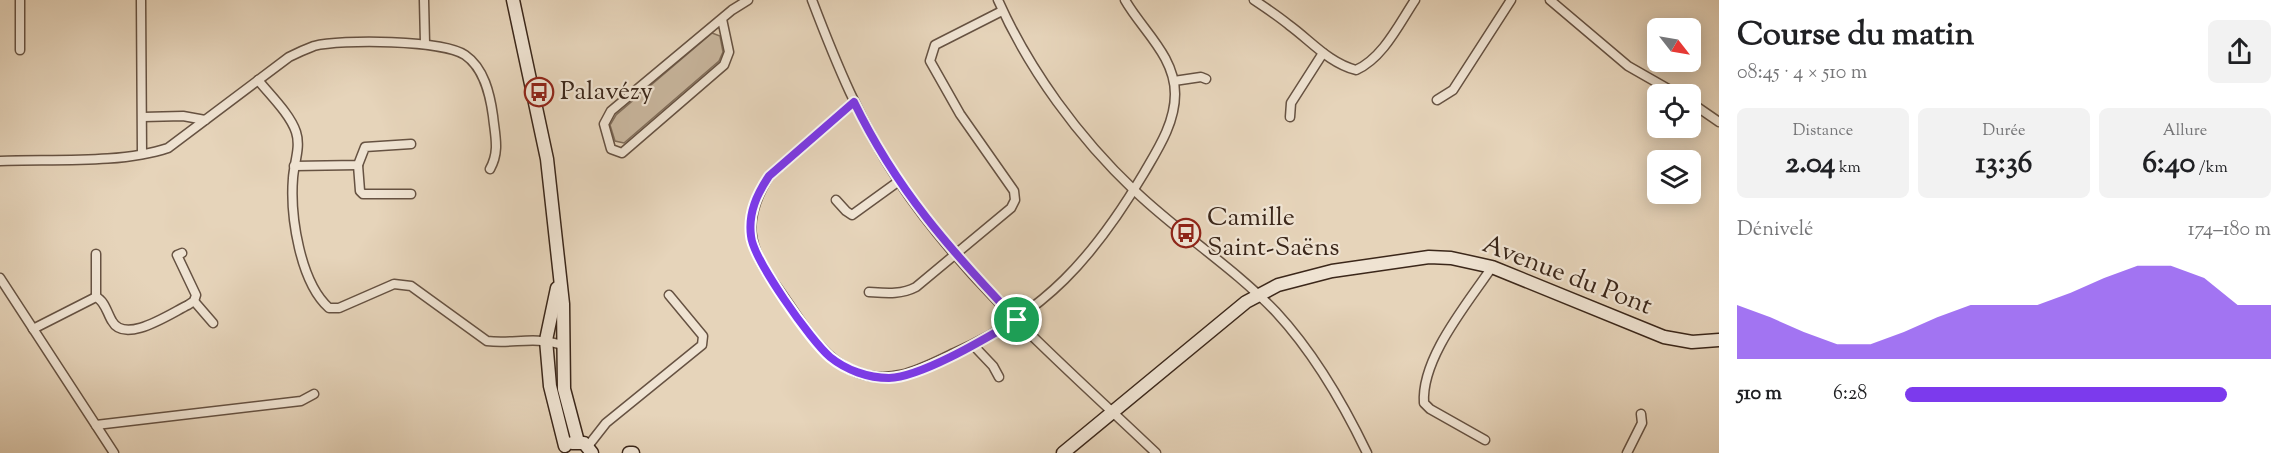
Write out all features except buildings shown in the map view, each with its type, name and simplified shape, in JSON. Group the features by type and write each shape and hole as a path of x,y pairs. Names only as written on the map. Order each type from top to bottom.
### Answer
{"street":[{"path":"20,0 20,50"},
{"path":"141,0 142,154"},
{"path":"424,0 425,43"},
{"path":"513,0 547,159 556,226 563,304 564,389 586,447"},
{"path":"722,19 729,52 724,65 622,153 611,149 604,124 612,111 722,19 748,0"},
{"path":"812,0 854,102 899,181 955,255 1017,320 1156,453"},
{"path":"998,0 1025,52 1067,113 1134,190 1258,294 1290,328 1322,372 1351,419 1367,453"},
{"path":"854,102 769,176 759,191 750,219 751,237 755,253 763,269 829,356 855,372 890,378 920,371 974,346 1031,311 1089,254 1110,229 1171,122 1175,102 1174,81 1159,48 1125,0"},
{"path":"1254,0 1289,24 1343,67 1356,70 1368,65 1415,0"},
{"path":"1437,100 1453,90 1511,0"},
{"path":"1550,0 1628,66 1660,84"},
{"path":"869,292 908,291 1011,208 1015,200 1014,191 960,114 930,61 931,51 935,45 1002,11"},
{"path":"0,161 142,154 168,148 289,57 316,46 425,43 443,46 464,54 478,66 491,107 498,152 490,169"},
{"path":"1290,117 1291,102 1323,53"},
{"path":"1174,81 1201,77 1206,79"},
{"path":"258,80 296,130 297,153 293,191 299,251 321,301 329,308 339,308 394,284 402,283 411,286 487,341 546,340 563,345"},
{"path":"1701,110 1719,122"},
{"path":"142,117 183,116 205,120"},
{"path":"411,144 365,147 358,165 360,191 363,194 411,194"},
{"path":"294,166 358,165"},
{"path":"836,200 852,214 899,181"},
{"path":"96,254 96,297 113,323 118,328 129,332 194,301 196,295 177,255 182,253"},
{"name":"Avenue du Pont","path":"1063,453 1233,310 1258,294 1284,284 1332,271 1428,257 1475,262 1664,337 1692,342 1719,340"},
{"path":"1485,440 1431,409 1424,403 1424,395 1437,351 1492,267"},
{"path":"0,278 114,453"},
{"path":"559,278 546,340 550,386 563,449 586,447 606,423 702,345 703,336 669,294"},
{"path":"33,329 96,297"},
{"path":"194,301 213,323"},
{"path":"974,346 993,366 999,377"},
{"path":"96,426 301,401 314,394"},
{"path":"1627,453 1642,423 1641,414"}],"shaded area":[{"path":"712,33 720,36 723,52 719,61 624,143 615,141 610,125 616,115"}],"place":[{"name":"Palavézy","path":"539,92"},
{"name":"Camille Saint-Saëns","path":"1186,233"}],"route":[{"path":"854,102 906,192 941,239 1017,320 974,346 920,371 890,378 855,372 829,356 763,269 755,253 750,219 759,191 769,176 854,102"}]}
